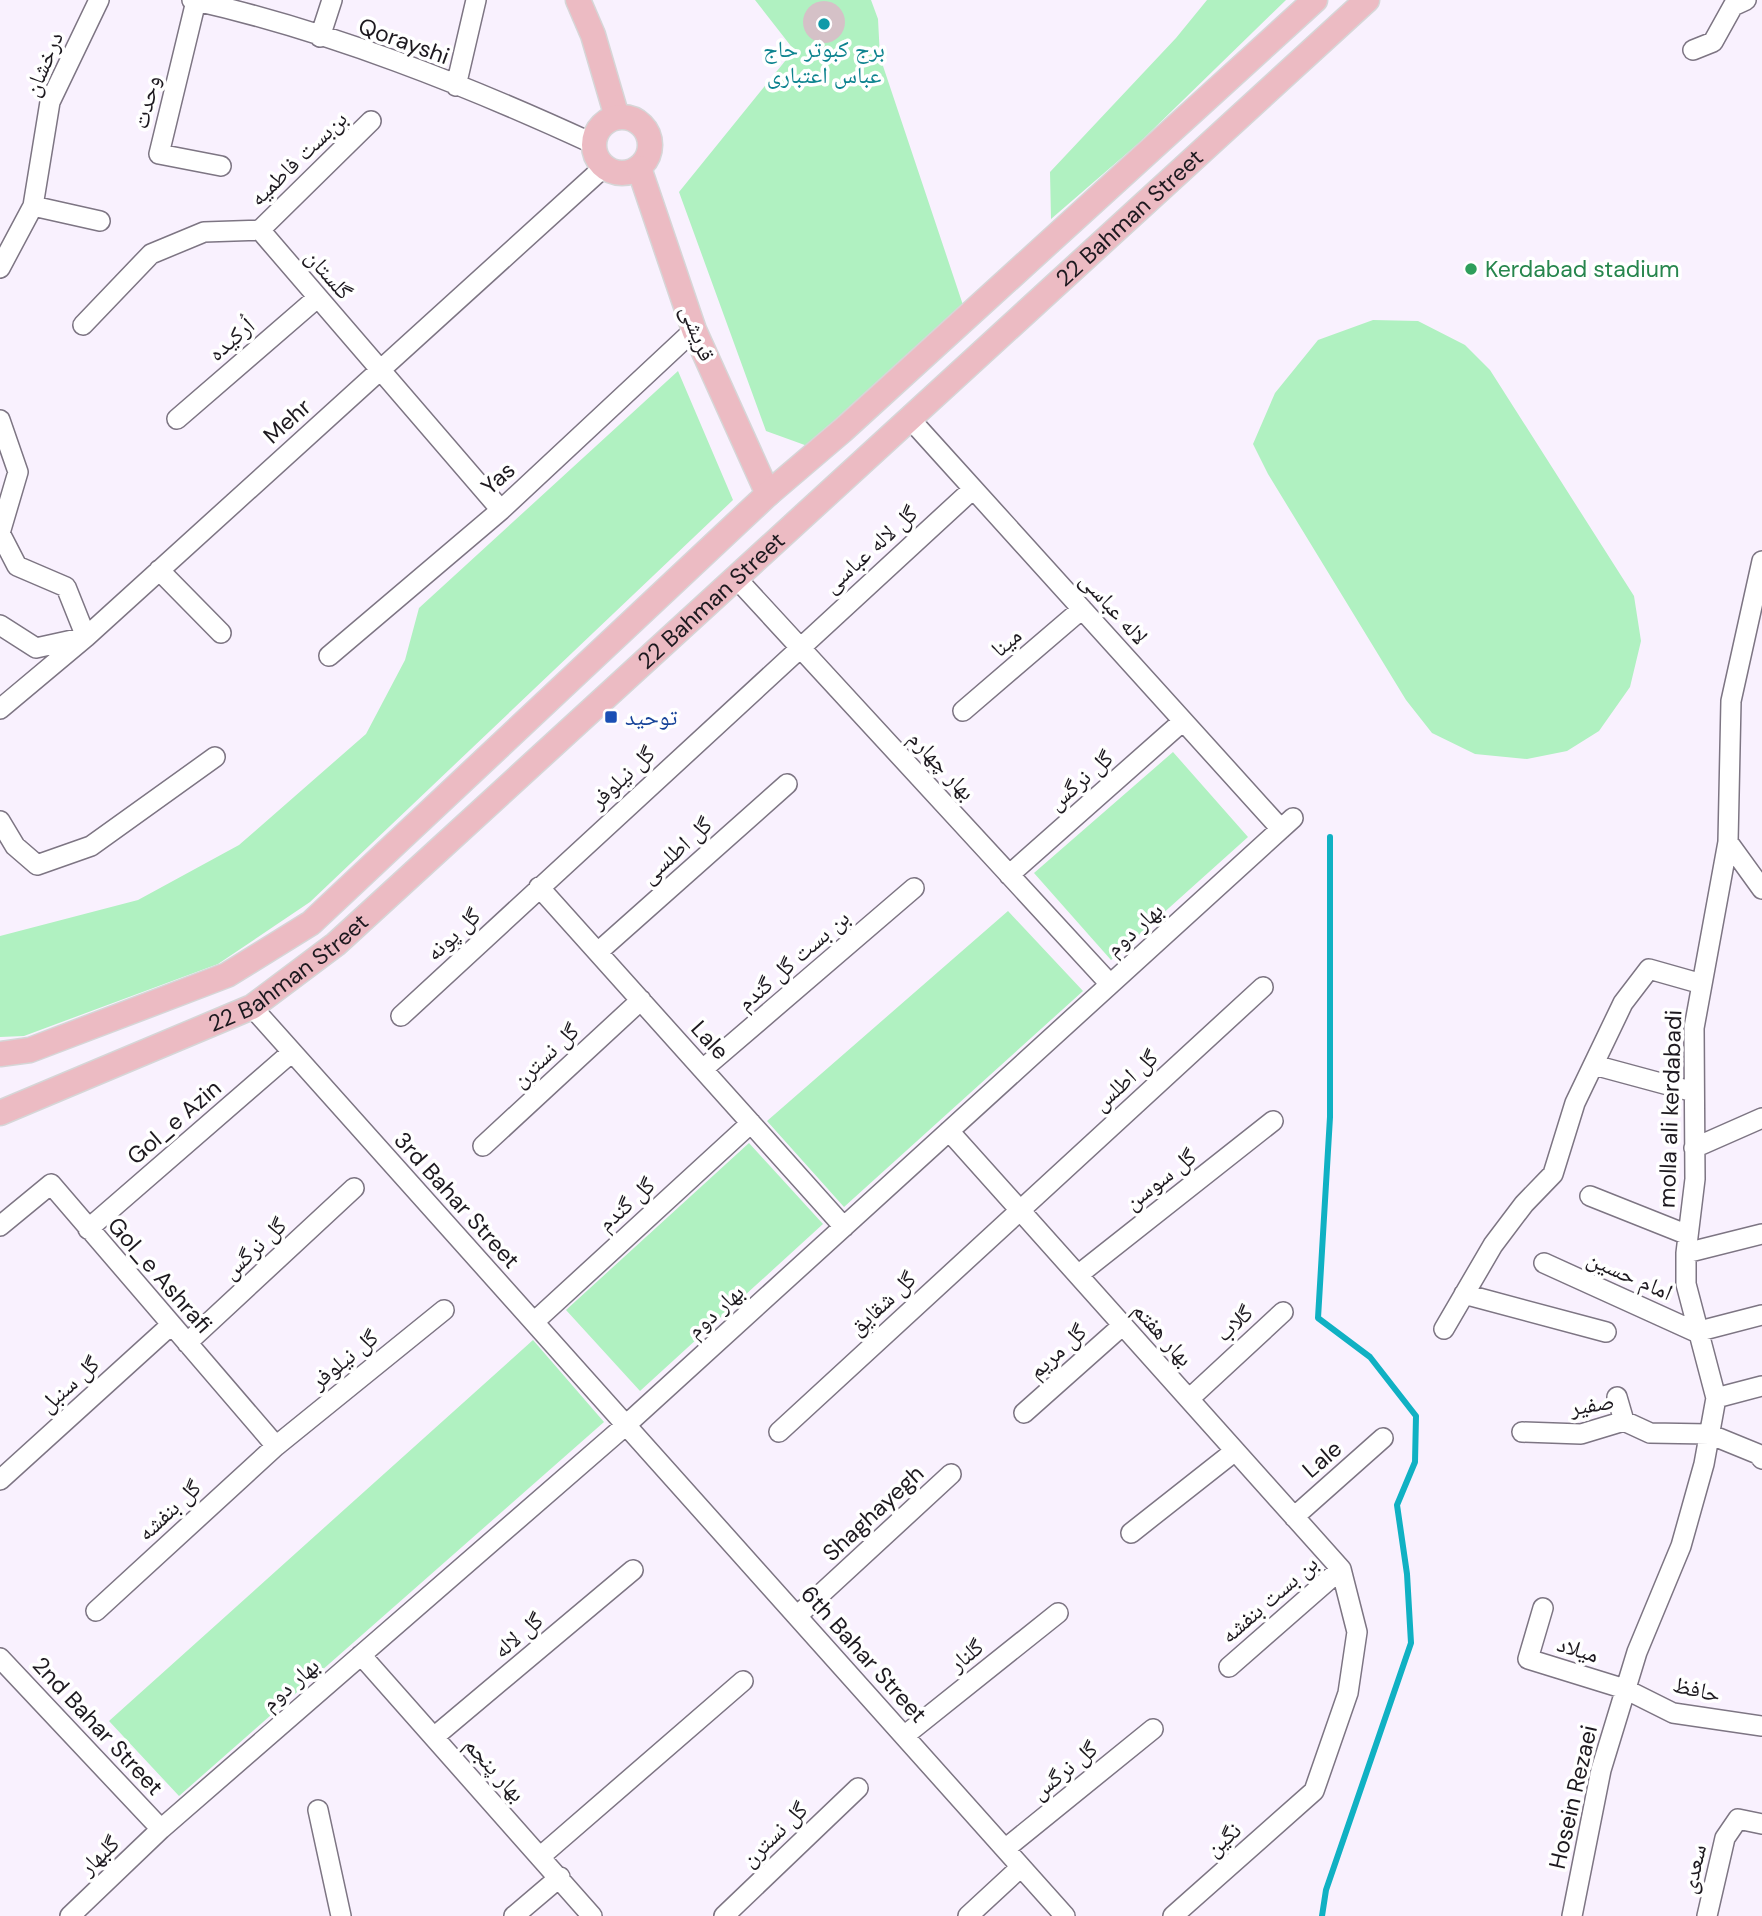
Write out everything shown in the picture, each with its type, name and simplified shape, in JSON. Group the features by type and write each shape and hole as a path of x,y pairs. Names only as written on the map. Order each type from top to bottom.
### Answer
{"main road":[{"path":"578,0 593,35 617,117"},
{"name":"22 Bahman Street","path":"0,1054 30,1049 227,975 312,923 768,494 844,430 1315,0"},
{"name":"22 Bahman Street","path":"0,1113 252,1007 336,944 1367,0"},
{"path":"617,117 630,118 640,124 648,134 650,146 647,158 639,168 628,173 615,172 599,156 597,132 617,117"},
{"name":"قریشی","path":"639,168 694,330 768,494"}],"street":[{"name":"درخشان","path":"0,268 33,206 50,102 99,0"},
{"name":"Qorayshi","path":"194,0 264,17 456,86 599,156"},
{"name":"وحدت","path":"194,0 159,154 221,166"},
{"path":"320,37 332,0"},
{"path":"456,86 476,0"},
{"path":"1693,50 1713,42 1733,6 1746,0"},
{"name":"بن‌بست فاطمیه","path":"260,230 371,121"},
{"name":"Mehr","path":"0,709 86,637 380,370 599,156"},
{"path":"33,206 100,221"},
{"path":"83,325 152,254 204,232 260,230"},
{"name":"گلستان","path":"260,230 500,510"},
{"name":"اُرکیده","path":"177,419 317,298"},
{"name":"Yas","path":"329,656 500,510 694,330"},
{"path":"0,420 18,472 5,503 0,533 17,566 66,587 86,637 36,648 0,625"},
{"name":"لاله عباسی","path":"911,420 1184,721 1287,823"},
{"name":"گل لاله عباسی","path":"799,646 973,489"},
{"name":"molla ali kerdabadi","path":"1625,1689 1681,1546 1716,1398 1696,1332 1686,1284 1695,1148 1694,1028 1728,842 1731,701 1762,561"},
{"path":"159,570 221,634"},
{"name":"بهار چهارم","path":"737,579 1110,984"},
{"name":"مینا","path":"963,711 1082,609"},
{"name":"گل نیلوفر","path":"539,887 799,646"},
{"name":"گل نرگس","path":"1009,875 1184,721"},
{"path":"2,829 15,846 37,864 91,846 215,757"},
{"name":"گل اطلسی","path":"598,952 787,784"},
{"name":"بهار دوم","path":"161,1829 626,1425 1287,823"},
{"path":"1728,842 1762,889"},
{"name":"Lale","path":"539,887 844,1227"},
{"name":"گل پونه","path":"401,1016 539,887"},
{"name":"بن بست گل گندم","path":"703,1069 914,888"},
{"path":"1444,1329 1493,1245 1524,1204 1553,1174 1560,1142 1623,1003 1649,969 1702,984"},
{"name":"گل اطلس","path":"1019,1209 1263,987"},
{"name":"گل نسترن","path":"483,1146 641,1000"},
{"name":"3rd Bahar Street","path":"252,1007 626,1425"},
{"name":"Gol_e Azin","path":"88,1229 292,1052"},
{"path":"1594,1065 1694,1092"},
{"path":"1695,1148 1762,1118"},
{"name":"گل سوسن","path":"1078,1275 1273,1121"},
{"name":"گل گندم","path":"534,1322 751,1123"},
{"name":"بهار هفتم","path":"949,1131 1341,1569"},
{"name":"Gol_e Ashrafi","path":"0,1226 51,1184 276,1446"},
{"name":"گل نرگس","path":"187,1343 354,1188"},
{"path":"1590,1196 1687,1244 1762,1234"},
{"name":"گل شقایق","path":"779,1432 1019,1209"},
{"name":"امام حسین","path":"1544,1263 1696,1332"},
{"path":"1464,1294 1606,1332"},
{"name":"گل نیلوفر","path":"276,1446 444,1310"},
{"name":"گلاب","path":"1189,1399 1283,1312"},
{"path":"1696,1332 1762,1315"},
{"name":"گل سنبل","path":"0,1480 171,1325"},
{"name":"گل مریم","path":"1024,1413 1123,1325"},
{"path":"1716,1398 1762,1386"},
{"path":"1617,1397 1624,1421"},
{"name":"صفیر","path":"1522,1432 1581,1434 1624,1421 1650,1433 1709,1434"},
{"name":"6th Bahar Street","path":"626,1425 1065,1916"},
{"path":"1709,1434 1758,1454 1762,1459"},
{"name":"Lale","path":"1294,1517 1383,1438"},
{"name":"گل بنفشه","path":"96,1611 276,1446"},
{"path":"1131,1533 1235,1451"},
{"name":"Shaghayegh","path":"797,1616 951,1474"},
{"name":"بن بست بنفشه","path":"1229,1667 1341,1569"},
{"name":"نگین","path":"1173,1916 1314,1791 1348,1693 1357,1632 1341,1569"},
{"name":"گل لاله","path":"434,1737 633,1570"},
{"name":"میلاد","path":"1543,1608 1528,1659 1625,1689"},
{"name":"گلنار","path":"904,1736 1058,1613"},
{"name":"بهار پنجم","path":"361,1655 592,1916"},
{"name":"2nd Bahar Street","path":"0,1658 161,1829"},
{"path":"541,1856 743,1681"},
{"name":"حافظ","path":"1625,1689 1673,1713 1762,1726"},
{"name":"Hosein Rezaei","path":"1572,1916 1601,1770 1625,1689"},
{"name":"گل نرگس","path":"1005,1849 1153,1729"},
{"name":"گل نسترن","path":"724,1916 858,1788"},
{"path":"318,1810 341,1916"},
{"name":"سعدی","path":"1707,1916 1725,1838 1738,1819 1762,1824"},
{"name":"گلبهار","path":"70,1916 161,1829"},
{"path":"968,1916 1021,1867"},
{"path":"514,1916 560,1877"}],"green space":[{"path":"755,0 871,0 878,19 880,57 964,308 813,448 766,431 679,192 794,50"},
{"path":"1207,0 1286,0 1140,142 1051,219 1050,172 1176,38"},
{"path":"1373,320 1418,321 1465,345 1490,370 1634,596 1641,641 1630,687 1599,731 1567,751 1527,759 1475,754 1432,733 1406,700 1268,474 1253,444 1275,393 1318,340"},
{"path":"678,371 733,500 310,902 218,964 24,1036 0,1037 0,936 138,900 239,845 366,734 405,660 419,608"},
{"path":"1173,752 1248,837 1111,960 1034,873"},
{"path":"1008,911 1083,991 844,1207 767,1121"},
{"path":"749,1143 823,1224 640,1391 566,1310"},
{"path":"533,1340 604,1422 179,1796 109,1721"}],"building":[{"name":"برج کبوتر حاج عباس اعتباری","path":"824,1 839,7 845,22 839,37 824,43 809,37 803,22 809,7"}],"waterway":[{"path":"1322,1916 1326,1890 1411,1643 1407,1574 1397,1505 1415,1462 1416,1416 1370,1357 1318,1318 1330,1117 1330,837"}],"place":[{"name":"برج کبوتر حاج عباس اعتباری","path":"824,24"},
{"name":"Kerdabad stadium","path":"1471,269"},
{"name":"توحید","path":"611,717"}]}
